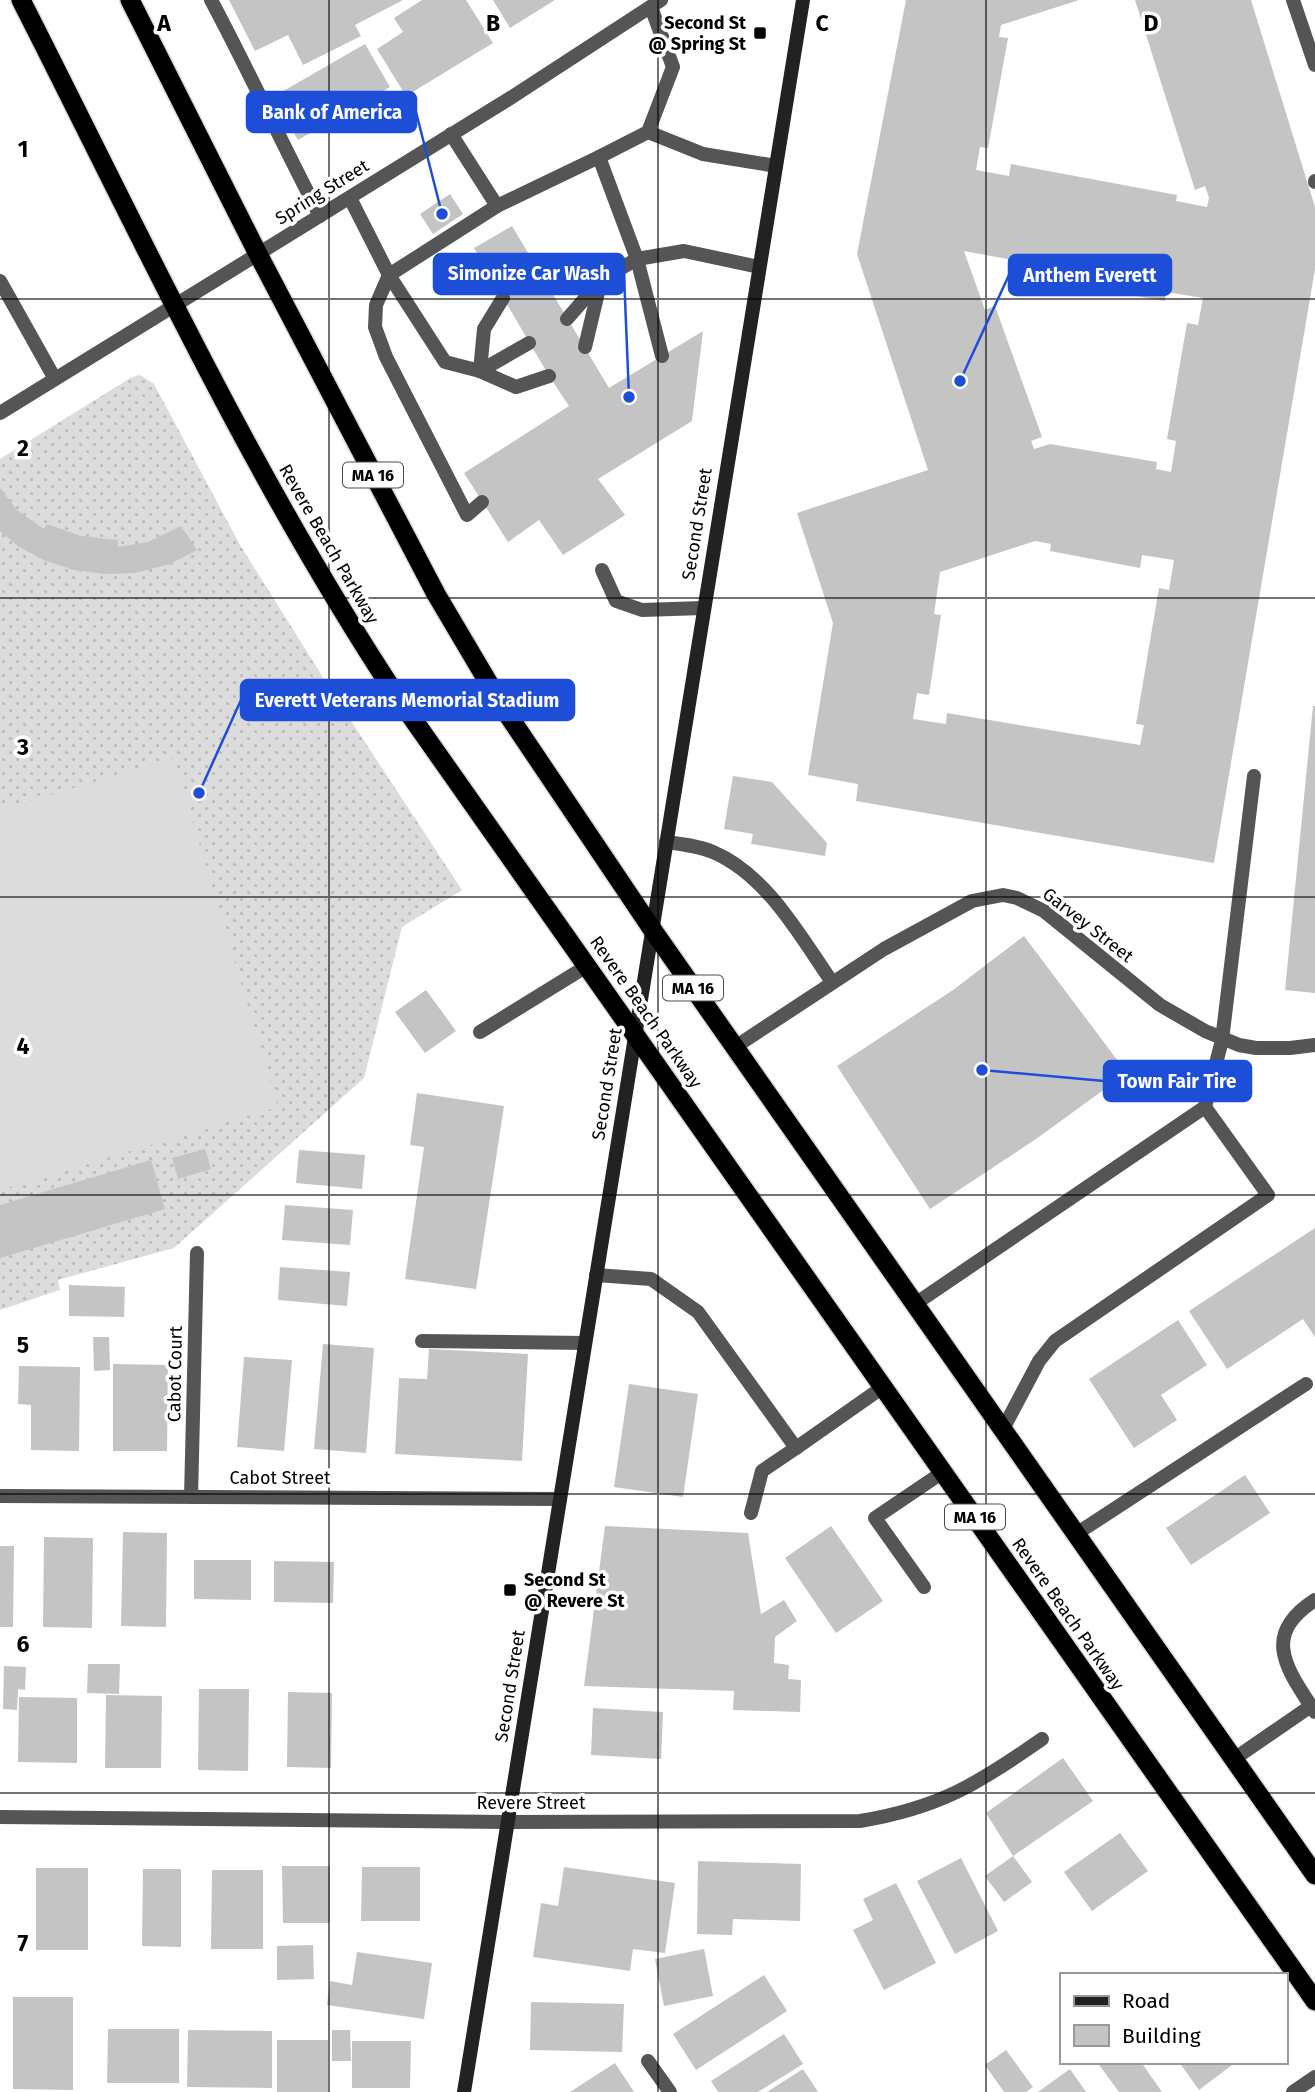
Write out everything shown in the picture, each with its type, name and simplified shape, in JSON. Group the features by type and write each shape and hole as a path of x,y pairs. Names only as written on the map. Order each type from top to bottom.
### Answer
{"highway":[{"name":"Revere Beach Parkway","path":"21,0 275,497 396,695 1315,2001"},
{"name":"MA 16","path":"130,0 258,254 448,615 543,770 1315,1875"}],"main road":[{"name":"Second Street","path":"464,2092 803,0"}],"street":[{"path":"211,0 256,83 278,136 320,216"},
{"path":"1293,0 1315,65"},
{"name":"Spring Street","path":"0,413 350,198 656,3"},
{"path":"482,502 467,515 386,357 375,327 376,305 389,275 497,205 648,132 673,67 656,3"},
{"path":"648,132 703,154 776,166"},
{"path":"451,134 497,205"},
{"path":"599,157 637,259 662,356"},
{"path":"350,198 389,275 445,362 480,371 516,387 549,376"},
{"path":"567,318 601,280 637,259 684,251 759,267"},
{"path":"542,276 601,280"},
{"path":"585,346 601,280"},
{"path":"0,281 55,379"},
{"path":"480,371 484,329 503,298"},
{"path":"480,371 529,343"},
{"path":"602,570 616,601 642,610 703,608"},
{"path":"915,1304 1205,1107 1222,1040 1254,776"},
{"path":"666,842 702,847 730,860 777,905 832,982"},
{"name":"Garvey Street","path":"735,1047 884,949 972,901 1003,895 1038,907 1160,1005 1222,1040 1264,1048 1315,1045"},
{"path":"480,1032 587,966"},
{"path":"1003,1429 1039,1361 1055,1341 1268,1195 1205,1107"},
{"name":"Cabot Court","path":"191,1497 197,1253"},
{"path":"596,1275 651,1279 698,1312 796,1448"},
{"path":"422,1341 585,1343"},
{"path":"1076,1534 1306,1384"},
{"path":"751,1513 762,1471 883,1387"},
{"path":"924,1587 875,1518 943,1472"},
{"name":"Cabot Street","path":"0,1496 560,1499"},
{"path":"1234,1759 1313,1709 1293,1679 1287,1664 1283,1635 1295,1614 1315,1600"},
{"name":"Revere Street","path":"0,1817 507,1822 860,1821 892,1816 946,1798 995,1772 1042,1739"},
{"path":"648,2061 670,2092"},
{"path":"1293,2092 1315,2077"}],"shaded area":[{"path":"140,375 154,384 240,545 334,695 462,890 402,927 364,1078 174,1248 58,1280 60,1290 0,1310 0,459 132,377"},
{"path":"174,758 278,1107 0,1190 0,810"}],"building":[{"path":"229,0 403,0 355,25 361,36 303,65 288,35 255,51"},
{"path":"422,0 466,0 493,43 406,96 377,49 403,32 394,18"},
{"path":"493,0 555,0 510,28"},
{"path":"906,0 1079,0 1001,25 999,37 1008,38 988,148 980,147 976,170 1009,176 1011,164 1177,195 1176,201 1207,207 1209,198 1205,186 1195,190 1135,0 1251,0 1315,207 1315,269 1214,863 856,801 858,784 808,775 833,623 797,513 928,470 857,254","holes":["964,251 1013,260 1011,275 1165,301 1166,292 1203,298 1198,325 1187,323 1167,439 1176,441 1171,472 1156,469 1157,462 1050,444 1034,449 1031,441 1042,437 995,306 985,310","1035,541 1051,544 1050,551 1140,568 1142,555 1174,560 1169,590 1159,588 1136,724 1144,725 1140,745 947,713 946,724 913,719 917,693 929,695 941,615 934,614 940,572"]},
{"path":"365,44 390,87 298,140 273,97"},
{"path":"450,194 463,214 433,234 420,214"},
{"path":"512,226 609,388 703,331 692,421 598,479 625,515 563,555 539,520 508,542 464,473 569,406 474,248"},
{"path":"0,488 17,510 44,529 47,524 81,536 118,540 118,547 148,542 181,526 197,550 170,564 135,573 105,574 74,570 46,561 19,547 0,531"},
{"path":"1315,706 1315,993 1285,990"},
{"path":"733,776 772,782 827,843 825,856 751,844 753,834 724,829"},
{"path":"1024,936 1127,1073 1036,1139 930,1209 837,1066 953,990"},
{"path":"426,990 456,1031 425,1053 395,1012"},
{"path":"417,1093 504,1106 476,1289 405,1279 424,1147 410,1145"},
{"path":"205,1149 211,1169 178,1179 172,1158"},
{"path":"299,1150 365,1155 362,1189 296,1183"},
{"path":"151,1160 165,1209 0,1258 0,1205"},
{"path":"285,1205 353,1210 350,1245 282,1240"},
{"path":"1315,1228 1315,1337 1303,1319 1227,1369 1189,1311"},
{"path":"280,1267 350,1272 347,1306 278,1300"},
{"path":"69,1285 125,1287 124,1317 69,1316"},
{"path":"1178,1320 1207,1365 1161,1395 1177,1420 1134,1448 1089,1379"},
{"path":"93,1337 109,1337 110,1370 94,1371"},
{"path":"323,1344 374,1348 366,1453 314,1449"},
{"path":"429,1349 528,1354 522,1461 395,1454 399,1378 427,1379"},
{"path":"244,1357 292,1360 284,1451 237,1447"},
{"path":"113,1364 168,1365 167,1451 113,1451"},
{"path":"19,1366 80,1367 79,1451 31,1450 31,1405 18,1404"},
{"path":"629,1384 698,1394 683,1497 614,1487"},
{"path":"1245,1475 1270,1513 1191,1565 1166,1528"},
{"path":"605,1526 748,1533 761,1614 784,1600 797,1621 775,1637 774,1663 789,1665 788,1679 801,1680 800,1712 733,1710 734,1691 584,1686"},
{"path":"831,1526 883,1601 836,1633 785,1558"},
{"path":"123,1532 167,1533 166,1627 121,1626"},
{"path":"44,1537 93,1538 92,1628 43,1627"},
{"path":"0,1546 14,1546 13,1627 0,1627"},
{"path":"194,1560 251,1560 251,1600 194,1599"},
{"path":"274,1561 334,1562 333,1603 274,1602"},
{"path":"88,1664 120,1664 119,1694 87,1693"},
{"path":"4,1666 26,1667 25,1690 18,1689 17,1710 3,1709"},
{"path":"199,1689 249,1689 248,1771 198,1770"},
{"path":"288,1692 332,1693 331,1768 287,1767"},
{"path":"106,1695 162,1696 161,1768 105,1768"},
{"path":"19,1697 77,1698 77,1763 18,1762"},
{"path":"593,1708 663,1712 661,1759 591,1755"},
{"path":"1063,1758 1093,1801 1013,1856 986,1813"},
{"path":"1120,1833 1148,1871 1092,1911 1064,1872"},
{"path":"1013,1856 1032,1882 1004,1902 985,1876"},
{"path":"961,1858 998,1931 955,1954 917,1881"},
{"path":"698,1861 801,1864 800,1921 733,1919 732,1935 697,1934"},
{"path":"282,1866 330,1866 330,1923 283,1923"},
{"path":"362,1867 420,1867 420,1921 361,1921"},
{"path":"564,1867 675,1883 665,1953 633,1949 630,1971 533,1957 541,1903 558,1906"},
{"path":"36,1868 88,1868 88,1950 36,1950"},
{"path":"143,1869 181,1869 181,1947 142,1946"},
{"path":"212,1870 263,1870 263,1949 211,1949"},
{"path":"896,1883 936,1963 884,1990 853,1930 873,1920 863,1899"},
{"path":"313,1945 314,1979 277,1980 277,1946"},
{"path":"704,1949 713,1996 664,2006 655,1959"},
{"path":"357,1952 432,1963 424,2019 327,2005 330,1981 352,1985"},
{"path":"764,1975 787,2011 696,2070 673,2034"},
{"path":"13,1997 73,1997 73,2090 13,2089"},
{"path":"531,2002 624,2004 622,2052 530,2050"},
{"path":"108,2029 179,2029 179,2083 107,2083"},
{"path":"188,2030 272,2031 272,2088 187,2087"},
{"path":"332,2030 350,2030 351,2061 332,2061"},
{"path":"784,2034 803,2064 758,2092 718,2092 711,2081"},
{"path":"277,2040 328,2040 328,2092 277,2092"},
{"path":"352,2041 411,2041 410,2088 352,2088"},
{"path":"1006,2050 1033,2087 1026,2092 1004,2092 985,2065"},
{"path":"615,2063 634,2092 570,2092"},
{"path":"1098,2064 1142,2064 1162,2092 1119,2092"},
{"path":"1180,2064 1231,2064 1232,2065 1199,2090"},
{"path":"803,2069 818,2092 767,2092"},
{"path":"1070,2069 1086,2092 1038,2092"}],"place":[{"name":"Second St @ Spring St","path":"760,33"},
{"name":"Bank of America","path":"442,214"},
{"name":"Anthem Everett","path":"960,381"},
{"name":"Simonize Car Wash","path":"629,397"},
{"name":"Everett Veterans Memorial Stadium","path":"199,793"},
{"name":"Town Fair Tire","path":"982,1070"},
{"name":"Second St @ Revere St","path":"510,1590"}]}
